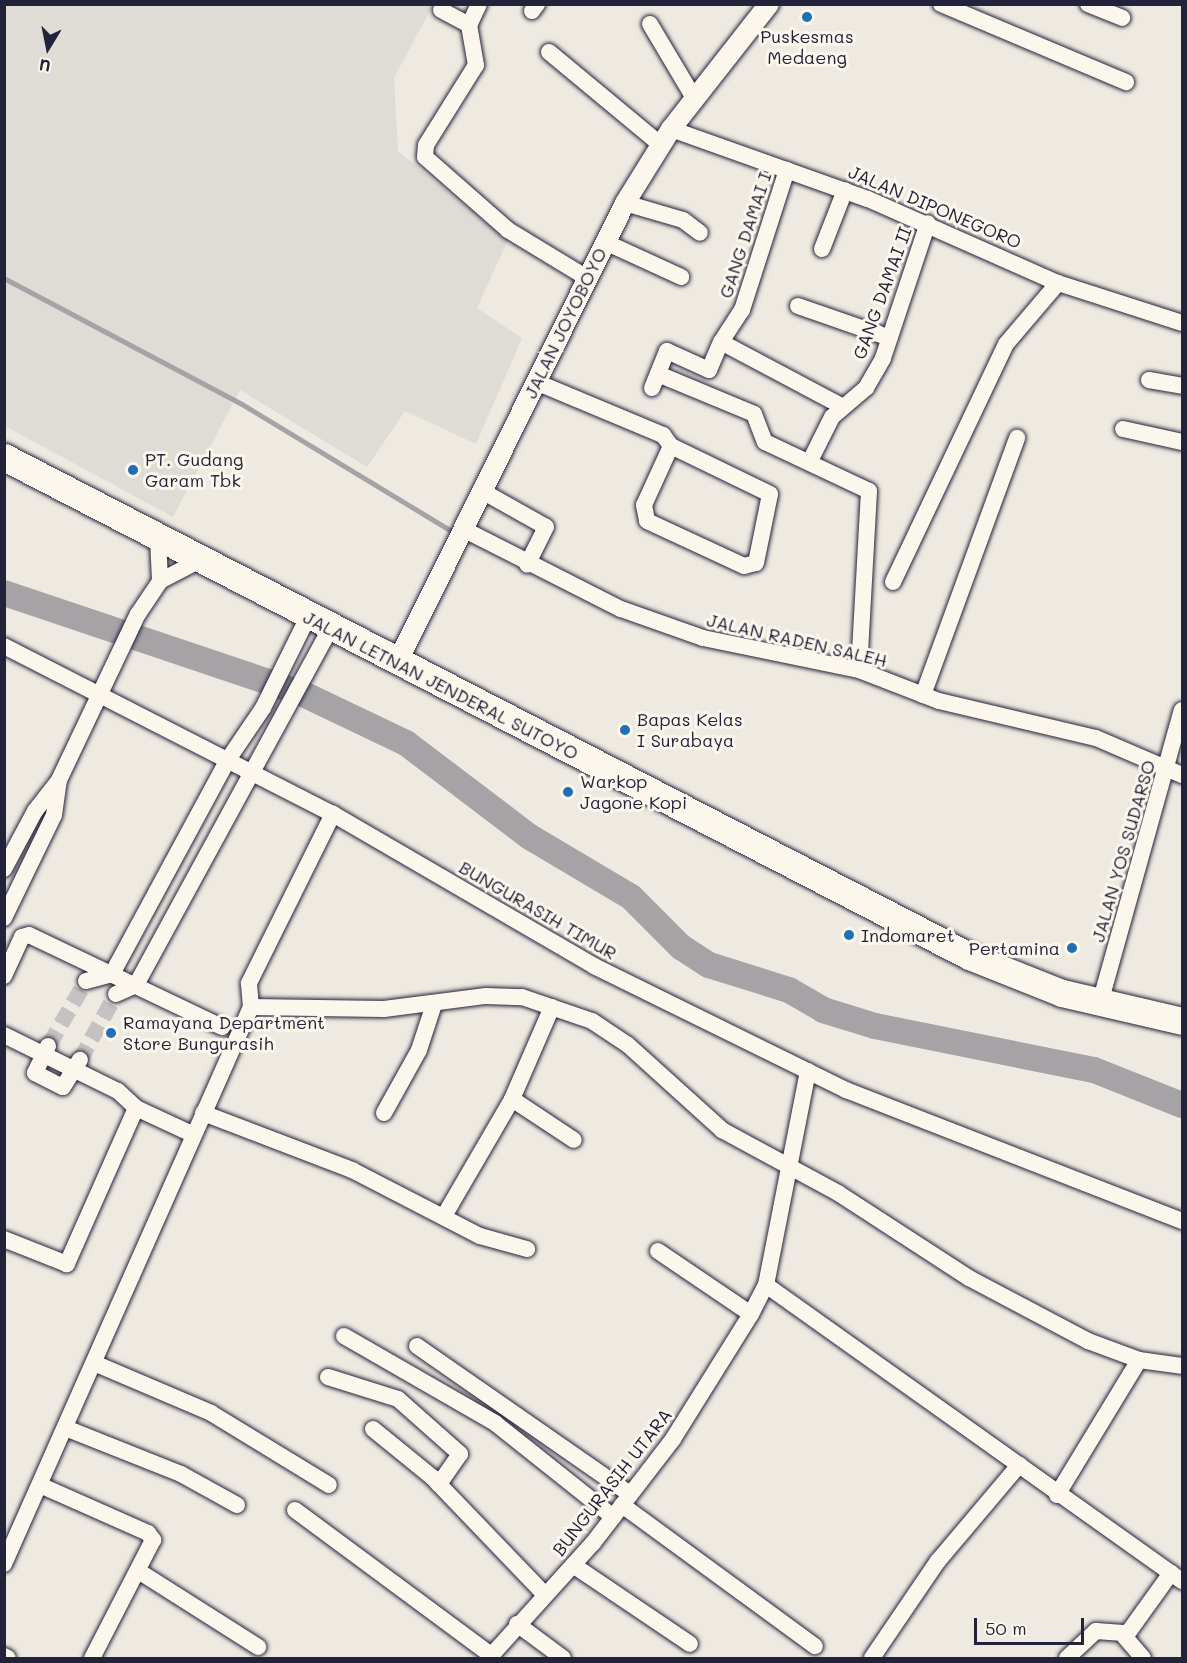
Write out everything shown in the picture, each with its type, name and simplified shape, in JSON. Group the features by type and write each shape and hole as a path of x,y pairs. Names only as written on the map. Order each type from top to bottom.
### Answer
{"highway":[{"name":"JALAN LETNAN JENDERAL SUTOYO","path":"4,457 319,623 969,956 1100,1004 1182,1021"}],"street":[{"path":"479,4 469,25 476,65 426,145 425,157 507,230 587,278"},
{"name":"JALAN JOYOBOYO","path":"397,663 625,203 666,136 769,4"},
{"path":"940,4 1126,82"},
{"path":"1088,4 1122,18"},
{"path":"441,10 469,25"},
{"path":"650,24 694,98"},
{"name":"JALAN DIPONEGORO","path":"549,52 666,136 787,170 845,190 928,224 1058,283 1182,323"},
{"name":"GANG DAMAI I","path":"787,170 742,310 721,342 709,370 668,351 655,381 754,414 765,442 810,461"},
{"path":"822,249 845,190"},
{"path":"625,203 682,220 700,233"},
{"name":"GANG DAMAI II","path":"810,461 843,407 866,388 890,338 928,224"},
{"path":"605,242 681,277"},
{"path":"893,582 1006,344 1058,283"},
{"path":"798,306 890,338"},
{"path":"721,342 843,407"},
{"path":"1149,380 1182,386"},
{"path":"536,382 652,426 671,446 770,494 756,564 744,566 647,521 644,505 671,446"},
{"path":"1123,429 1182,442"},
{"path":"923,695 1017,438"},
{"path":"810,461 864,486 872,498 861,562 865,607 859,670"},
{"path":"482,491 546,527 527,565"},
{"path":"158,538 160,581"},
{"name":"JALAN RADEN SALEH","path":"459,538 527,565 621,609 703,638 859,670 923,695 1096,738 1172,773"},
{"path":"4,869 34,811 59,780 117,651 138,614 160,581 200,560"},
{"path":"86,981 112,974 227,761 266,703 282,668 319,623"},
{"path":"116,994 136,985 252,775 303,680 319,623"},
{"name":"BUNGURASIH TIMUR","path":"4,646 252,775 333,814 594,966 808,1071 975,1144 1182,1221"},
{"path":"266,703 285,712"},
{"name":"JALAN YOS SUDARSO","path":"1100,1004 1159,794 1172,773 1182,710"},
{"path":"4,918 54,815 59,780"},
{"path":"4,1564 68,1429 94,1363 251,1007 249,983 333,814"},
{"path":"190,833 213,845"},
{"path":"4,976 22,937 29,934 222,1028"},
{"path":"251,1007 384,1009 486,996 522,997 592,1021 628,1045 722,1130 1030,1312 1139,1360 1182,1366"},
{"path":"384,1113 419,1050 434,1004"},
{"path":"444,1216 512,1099 552,1007"},
{"path":"4,1035 46,1050 78,1066 118,1092 136,1108 188,1132"},
{"name":"BUNGURASIH UTARA","path":"490,1657 517,1624 573,1565 674,1439 751,1314 766,1285 808,1071"},
{"path":"512,1099 574,1140"},
{"path":"4,1239 67,1264 136,1108"},
{"path":"203,1113 352,1170 480,1236 527,1249"},
{"path":"658,1251 751,1314"},
{"path":"766,1285 1057,1495 1177,1577 1127,1633 1128,1645 1143,1659"},
{"path":"344,1336 495,1423 622,1506"},
{"path":"417,1346 622,1506 815,1646"},
{"path":"1057,1495 1139,1360"},
{"path":"94,1363 211,1413 329,1485"},
{"path":"328,1377 398,1399 460,1454 439,1484"},
{"path":"68,1429 181,1474 237,1505"},
{"path":"373,1429 439,1484 545,1595"},
{"path":"872,1659 938,1561 1018,1465"},
{"path":"42,1486 148,1533 153,1545 92,1659"},
{"path":"295,1510 490,1657"},
{"path":"573,1565 690,1644"},
{"path":"140,1572 258,1647"},
{"path":"517,1624 563,1659"},
{"path":"1067,1659 1096,1631 1127,1633"},
{"path":"4,1656 8,1659"}],"shaded area":[{"path":"4,5 433,5 394,78 398,151 508,240 477,308 522,338 476,444 405,411 367,467 240,390 173,517 5,426"}],"waterway":[{"path":"4,278 242,404 457,534"},
{"path":"4,593 299,692 406,743 530,837 631,897 681,947 709,965 789,990 823,1010 875,1026 1094,1070 1182,1105"}],"tunnel":[{"path":"49,1045 86,981"},
{"path":"80,1060 116,994"}],"place":[{"name":"Puskesmas Medaeng","path":"807,17"},
{"name":"PT. Gudang Garam Tbk","path":"133,470"},
{"name":"Bapas Kelas I Surabaya","path":"625,730"},
{"name":"Warkop Jagone Kopi","path":"568,792"},
{"name":"Indomaret","path":"849,935"},
{"name":"Pertamina","path":"1072,948"},
{"name":"Ramayana Department Store Bungurasih","path":"111,1033"}]}
